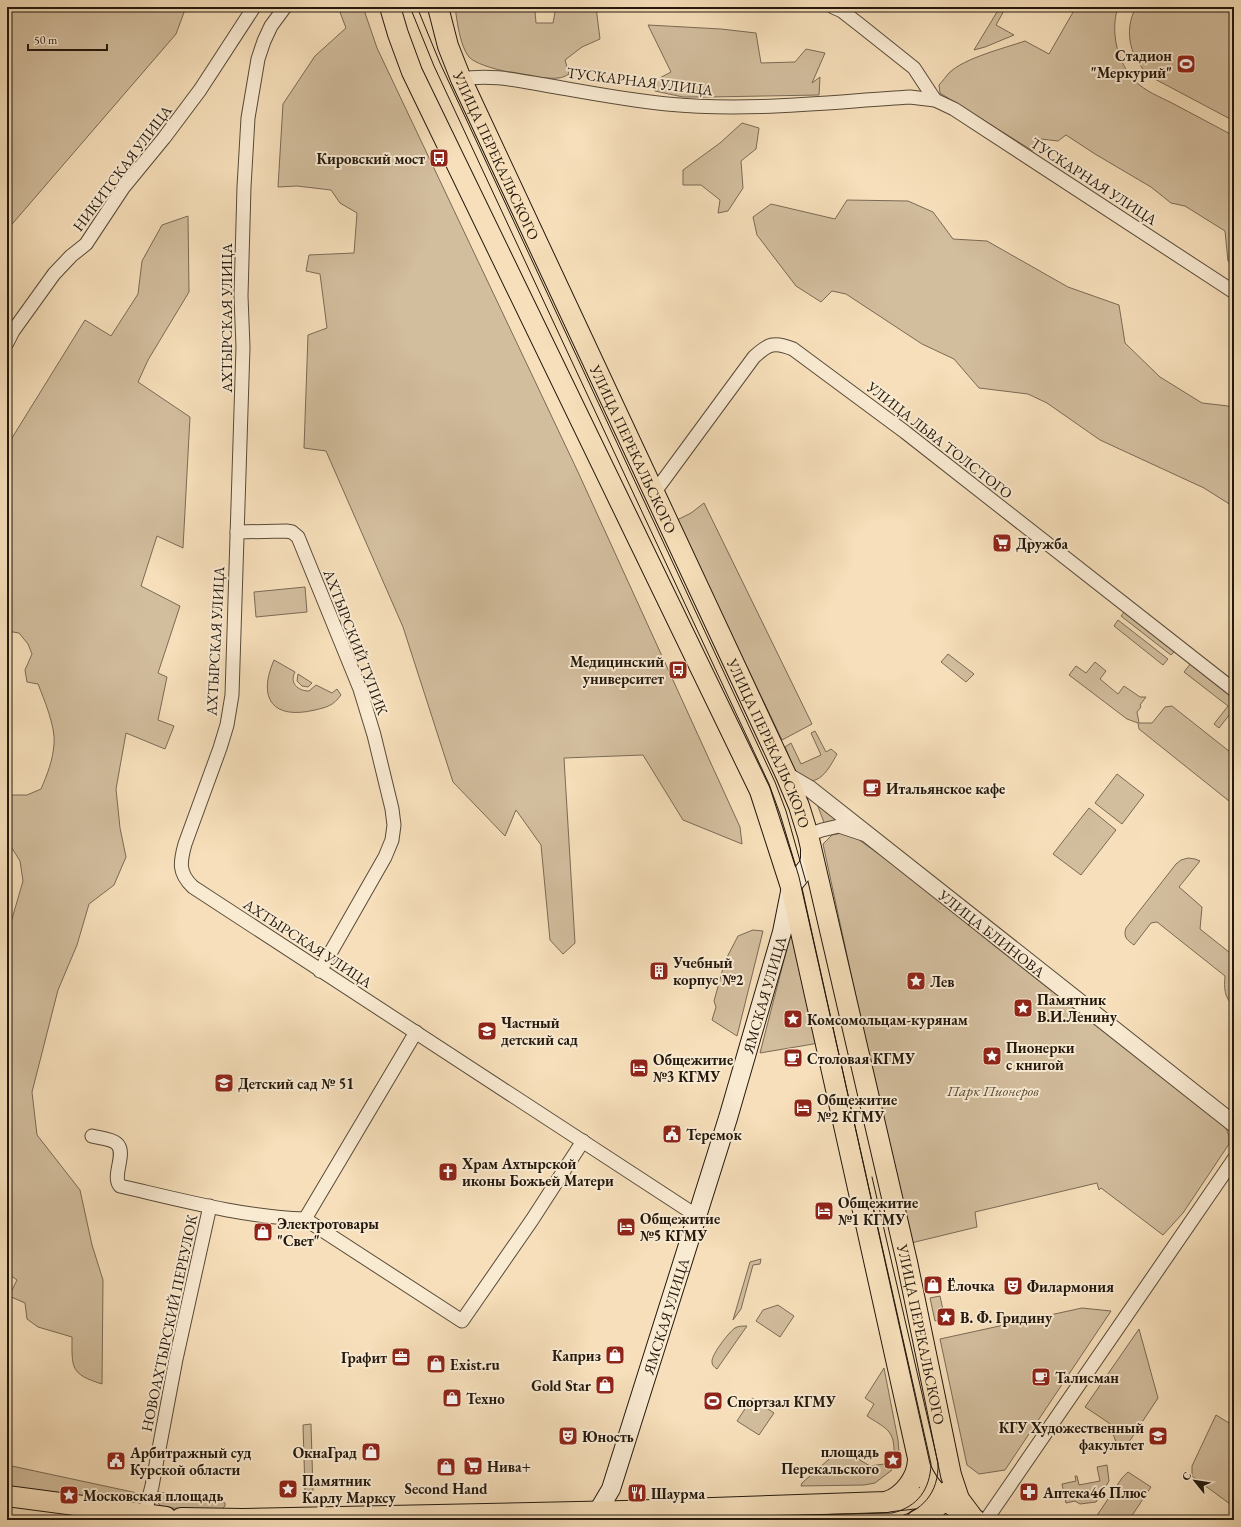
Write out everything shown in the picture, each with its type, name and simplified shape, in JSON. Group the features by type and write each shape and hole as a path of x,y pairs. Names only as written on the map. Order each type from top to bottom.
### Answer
{"main road":[{"name":"УЛИЦА ПЕРЕКАЛЬСКОГО","path":"390,7 412,72 760,791 791,887 918,1460 923,1475 928,1483 944,1500"},
{"name":"УЛИЦА ПЕРЕКАЛЬСКОГО","path":"438,7 448,46 460,79 786,775 799,806 808,836 908,1270 949,1463 959,1499 976,1520"},
{"path":"791,887 808,866 810,859 810,847 808,836"},
{"name":"ЯМСКАЯ УЛИЦА","path":"598,1511 614,1480 726,1124 777,947 791,887"},
{"path":"885,1502 896,1497 910,1484 916,1472 918,1460"},
{"path":"918,1520 930,1513 944,1500 947,1495 950,1482 949,1463"},
{"path":"7,1496 167,1518 243,1519 598,1511 885,1502 932,1498 944,1500 976,1520"},
{"path":"935,1520 964,1518 976,1520"}],"street":[{"name":"НИКИТСКАЯ УЛИЦА","path":"7,342 54,274 71,256 86,244 123,188 164,138 200,90 254,7"},
{"name":"АХТЫРСКАЯ УЛИЦА","path":"285,7 271,26 264,41 257,65 248,118 244,186 241,296 243,347 232,694 227,725 220,748 185,844 181,859 182,872 186,881 192,887 697,1216"},
{"path":"833,7 842,11 914,68 935,100"},
{"name":"ТУСКАРНАЯ УЛИЦА","path":"460,79 470,77 497,77 632,100 718,108 910,97 935,100 954,109 1234,292"},
{"name":"УЛИЦА ЛЬВА ТОЛСТОГО","path":"654,493 754,357 764,349 774,344 783,345 793,349 905,432 1234,690"},
{"name":"АХТЫРСКИЙ ТУПИК","path":"237,532 292,532 298,537 360,689 374,735 392,809 394,825 392,840 385,857 320,971"},
{"name":"УЛИЦА БЛИНОВА","path":"786,775 810,789 1234,1124"},
{"path":"808,836 822,830 839,826 867,835"},
{"path":"305,1219 416,1032"},
{"name":"НОВОАХТЫРСКИЙ ПЕРЕУЛОК","path":"92,1136 116,1143 119,1146 120,1152 117,1183 120,1186 210,1206 176,1359 153,1479 167,1518"},
{"path":"210,1206 279,1218 305,1219 462,1321 532,1220 583,1141"},
{"path":"986,1520 1234,1159"}],"green space":[{"path":"7,7 186,7 176,34 7,230"},
{"path":"338,7 363,7 377,48 578,472 740,827 742,844 683,820 643,755 564,758 575,943 563,954 550,940 541,845 516,810 505,836 453,782 403,627 326,451 304,448 308,335 327,328 320,274 306,271 309,255 354,253 357,213 340,203 331,190 297,186 278,187 283,104 315,56 346,28"},
{"path":"455,7 510,7 535,11 536,23 553,23 556,7 596,7 600,39 582,47 565,60 569,74 564,77 550,78 511,73 485,66 469,57 461,40"},
{"path":"1000,7 1006,7 996,25 1014,35 974,50"},
{"path":"1076,7 1118,7 1115,26 1117,46 1124,65 1135,81 1153,94 1234,136 1234,264 1228,261 1225,231 1185,206 1171,203 1151,187 1066,135 1058,141 1041,139 1033,151 940,93 939,85 949,73 964,63 985,54 1025,41 1049,54"},
{"name":"Стадион \"Меркурий\"","path":"1136,7 1234,7 1234,121 1151,77 1144,70 1134,54 1129,35 1132,16"},
{"path":"648,25 721,29 756,33 761,63 795,62 806,49 825,53 812,83 820,77 819,95 683,97 655,91 654,81 671,72"},
{"path":"742,123 759,128 756,149 741,161 743,188 728,211 718,213 720,200 701,185 683,185 683,170 720,143"},
{"path":"847,200 908,201 933,212 953,239 987,241 1068,287 1119,305 1125,343 1160,377 1202,403 1228,406 1234,410 1234,507 1204,488 1100,440 1047,403 1028,394 979,388 954,359 922,344 846,294 832,291 821,302 796,286 757,235 753,217 771,204 835,219"},
{"path":"188,216 189,292 148,360 138,382 190,417 183,548 157,536 141,586 180,606 158,673 167,677 158,720 174,726 165,749 126,733 116,789 120,828 126,857 114,885 89,904 77,945 58,990 32,1092 37,1135 80,1190 92,1245 103,1280 102,1384 78,1373 73,1363 72,1337 38,1327 27,1319 25,1303 9,1296 17,1280 7,1273 7,936 23,881 20,861 10,845 7,843 7,795 27,795 41,789 51,762 54,737 49,714 38,684 27,682 25,670 32,654 28,644 19,633 7,631 7,446 85,320 111,336 138,294 142,261 162,225"},
{"path":"704,503 812,724 782,740 677,520 691,513"},
{"path":"305,587 307,612 256,617 254,592"},
{"path":"1126,610 1174,648 1174,652 1171,655 1121,616"},
{"path":"1118,620 1168,659 1163,665 1114,626"},
{"path":"948,654 974,674 966,682 941,662"},
{"path":"274,660 295,672 293,676 294,683 301,690 309,691 316,685 332,693 337,689 341,695 330,706 315,710 288,712 279,709 272,703 268,696 267,686 269,674"},
{"path":"1095,662 1106,671 1100,679 1118,694 1124,686 1140,697 1146,697 1137,712 1139,723 1152,723 1165,707 1172,706 1234,755 1234,805 1139,729 1138,723 1127,719 1069,675 1076,666 1086,673"},
{"path":"1191,663 1234,697 1234,709 1219,728 1214,724 1228,706 1184,672"},
{"path":"298,674 312,683 308,687 302,686 297,681"},
{"path":"815,731 826,752 831,749 837,754 827,771 822,776 812,781 806,780 799,775 785,747 791,743 801,764 821,755 811,733"},
{"path":"1117,774 1144,795 1122,824 1095,803"},
{"path":"817,804 839,820 825,825"},
{"path":"1089,808 1116,830 1081,875 1053,854"},
{"name":"Парк Пионеров","path":"842,833 855,837 923,886 992,944 1226,1128 1229,1136 1229,1144 1183,1213 1163,1235 1101,1188 1099,1190 1097,1183 975,1212 977,1227 911,1243 908,1239 823,844 832,835"},
{"path":"1188,858 1200,861 1179,887 1202,907 1200,929 1234,956 1234,1006 1226,996 1225,976 1157,922 1151,923 1134,945 1125,936 1126,928 1176,864 1181,860"},
{"path":"792,929 819,1043 760,1053"},
{"path":"753,930 763,931 737,1036 712,1020 716,1007 714,1001 725,961 738,936"},
{"path":"761,1259 760,1264 753,1265 741,1309 733,1320 750,1262"},
{"path":"940,1296 945,1319 935,1321 930,1298"},
{"path":"778,1305 794,1316 780,1337 756,1321 763,1310"},
{"path":"1082,1308 1111,1311 1005,1470 979,1474 967,1465 940,1339"},
{"path":"739,1326 747,1326 717,1369 713,1366 712,1359 714,1354 729,1334"},
{"path":"1139,1329 1158,1398 1125,1448 1116,1442 1109,1423 1085,1407"},
{"path":"884,1368 898,1440 899,1453 894,1450 890,1433 883,1426 867,1416 874,1404 865,1398"},
{"path":"752,1398 774,1413 759,1435 737,1421"},
{"path":"1216,1415 1234,1426 1234,1507 1192,1476 1192,1466"},
{"path":"311,1424 313,1491 305,1491 303,1425"},
{"path":"845,1451 870,1466 884,1464 892,1470 875,1483 864,1485 801,1486 802,1483 836,1453"},
{"path":"7,1465 142,1494 139,1499 132,1503 7,1491"},
{"path":"1107,1465 1109,1481 1096,1502 1080,1504 1075,1501 1066,1503 1062,1484 1076,1481 1075,1476 1077,1476 1079,1485 1100,1481 1097,1467"},
{"path":"1128,1472 1151,1487 1129,1520 1094,1520 1122,1478"},
{"path":"158,1492 222,1501 225,1503 225,1506 222,1509 165,1508 157,1501 156,1494"}],"tram line":[{"path":"410,7 434,66 769,784 780,814 799,877 931,1464 928,1481 921,1496 909,1506 892,1513 558,1520"},
{"path":"417,7 440,63 775,782 786,811 806,882"},
{"path":"872,1177 938,1463 938,1474 932,1492 927,1500 913,1511 894,1518"}],"place":[{"name":"Стадион \"Меркурий\"","path":"1186,64"},
{"name":"Кировский мост","path":"439,158"},
{"name":"Дружба","path":"1002,543"},
{"name":"Медицинский университет","path":"678,670"},
{"name":"Итальянское кафе","path":"872,788"},
{"name":"Учебный корпус №2","path":"659,971"},
{"name":"Лев","path":"916,981"},
{"name":"Памятник В.И.Ленину","path":"1023,1008"},
{"name":"Комсомольцам-курянам","path":"793,1019"},
{"name":"Частный детский сад","path":"487,1031"},
{"name":"Пионерки с книгой","path":"992,1056"},
{"name":"Столовая КГМУ","path":"793,1058"},
{"name":"Общежитие №3 КГМУ","path":"639,1068"},
{"name":"Детский сад № 51","path":"224,1083"},
{"name":"Общежитие №2 КГМУ","path":"803,1108"},
{"name":"Теремок","path":"672,1134"},
{"name":"Храм Ахтырской иконы Божьей Матери","path":"448,1172"},
{"name":"Общежитие №1 КГМУ","path":"824,1211"},
{"name":"Общежитие №5 КГМУ","path":"626,1227"},
{"name":"Электротовары \"Свет\"","path":"263,1232"},
{"name":"Ёлочка","path":"933,1285"},
{"name":"Филармония","path":"1013,1286"},
{"name":"В. Ф. Гридину","path":"946,1317"},
{"name":"Каприз","path":"615,1355"},
{"name":"Графит","path":"401,1357"},
{"name":"Exist.ru","path":"436,1364"},
{"name":"Талисман","path":"1041,1377"},
{"name":"Gold Star","path":"605,1385"},
{"name":"Техно","path":"452,1398"},
{"name":"Спортзал КГМУ","path":"713,1401"},
{"name":"Юность","path":"568,1436"},
{"name":"КГУ Художественный факультет","path":"1158,1436"},
{"name":"ОкнаГрад","path":"371,1452"},
{"name":"площадь Перекальского","path":"893,1460"},
{"name":"Арбитражный суд Курской области","path":"116,1461"},
{"name":"Нива+","path":"473,1466"},
{"name":"Second Hand","path":"446,1467"},
{"name":"Памятник Карлу Марксу","path":"288,1489"},
{"name":"Аптека46 Плюс","path":"1029,1492"},
{"name":"Шаурма","path":"637,1493"},
{"name":"Московская площадь","path":"69,1495"}]}
